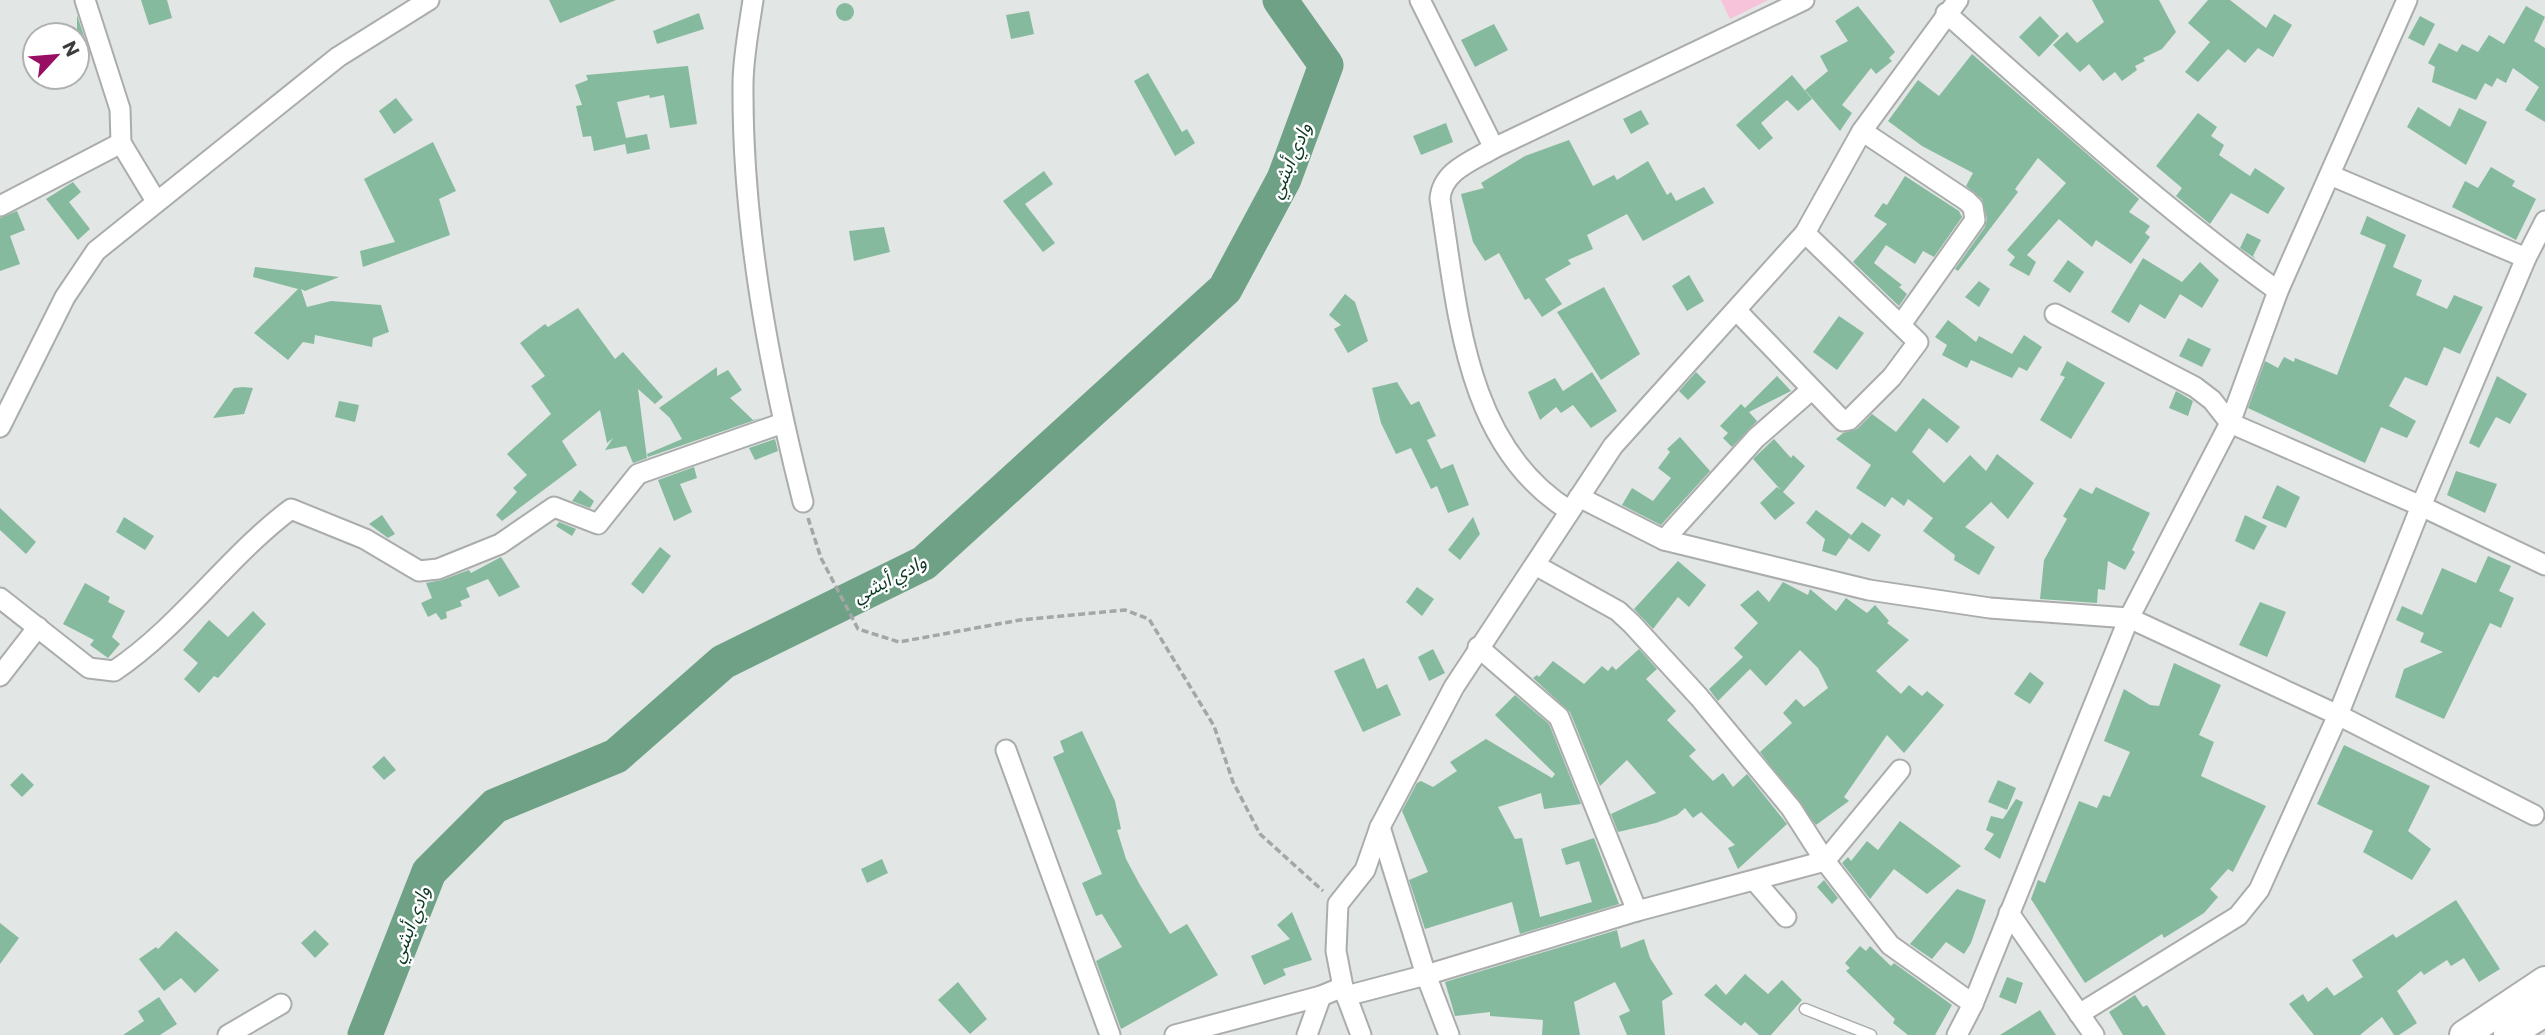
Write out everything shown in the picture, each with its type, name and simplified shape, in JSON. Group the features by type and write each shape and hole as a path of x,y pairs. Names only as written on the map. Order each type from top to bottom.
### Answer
{"main road":[{"path":"2464,1035 2545,981"},
{"path":"2508,1035 2545,1012"}],"street":[{"path":"85,0 120,109 121,143 156,201"},
{"path":"0,427 65,297 96,251 156,201 251,130 338,57 429,0"},
{"path":"753,0 743,83 748,171 762,308 783,423 803,502"},
{"path":"1420,0 1494,148"},
{"path":"1804,0 1494,148 1452,173 1441,186 1440,199 1460,323 1474,384 1512,459 1533,484 1574,504 1664,540 1893,594 1990,608 2129,618 2338,715 2534,815"},
{"path":"1957,1035 1973,1003 2129,618 2230,423 2278,291 2407,0"},
{"path":"1361,1035 1344,991 1336,951 1338,904 1365,870 1380,827 1478,647 1537,566 1613,446 1663,387 1805,233 1862,131 1952,6 2122,170 2206,239 2278,291"},
{"path":"1862,131 1967,201 1975,213 1975,220 1902,323"},
{"path":"0,205 121,143"},
{"path":"2330,175 2526,258"},
{"path":"2079,1014 2238,916 2259,890 2338,715 2421,506 2526,258 2545,221"},
{"path":"1736,310 1838,418 1849,420 1916,348 1918,342 1902,323 1805,233"},
{"path":"2055,314 2195,387 2212,400 2230,423 2421,506 2545,565"},
{"path":"1664,540 1756,438 1811,390"},
{"path":"0,598 89,668 114,671 143,652 266,528 291,509 365,539 419,571 438,569 500,544 554,507 598,524 638,474 783,423"},
{"path":"1537,566 1618,611 1632,624 1699,697 1783,799 1825,861 1890,945 1973,1003"},
{"path":"0,676 38,627"},
{"path":"1478,647 1559,717 1637,911"},
{"path":"1006,750 1110,1035"},
{"path":"1175,1035 1321,996 1426,975 1637,911 1825,861 1900,770"},
{"path":"1380,827 1426,975 1450,1035"},
{"path":"1755,881 1786,917"},
{"path":"2009,913 2094,1035"},
{"path":"1307,1035 1321,996"},
{"path":"228,1035 281,1004"}],"lane":[{"path":"1805,1009 1871,1035"}],"path":[{"path":"803,502 821,558 858,629 899,642 1020,620 1125,610 1149,619 1214,726 1233,782 1260,834 1338,904"}],"shaded area":[{"path":"1721,0 1768,0 1730,19"}],"building":[{"path":"141,0 167,0 172,18 149,25"},
{"path":"549,0 616,0 560,23"},
{"path":"2092,0 2159,0 2176,32 2162,49 2143,58 2145,61 2135,66 2137,70 2122,81 2115,72 2103,81 2089,64 2080,72 2053,45 2067,32 2077,43 2104,22"},
{"path":"2208,0 2230,0 2266,28 2274,14 2292,25 2273,57 2258,48 2245,63 2228,49 2198,82 2185,72 2210,42 2188,23"},
{"path":"841,3 849,3 854,12 852,19 841,21 836,16 836,8"},
{"path":"1858,6 1895,52 1889,58 1892,61 1876,74 1871,68 1842,105 1852,113 1840,131 1805,90 1828,71 1820,56 1848,41 1835,21"},
{"path":"2526,6 2545,17 2534,41 2545,48 2545,122 2525,110 2539,87 2513,68 2506,83 2497,78 2492,87 2485,83 2476,100 2432,82 2435,67 2428,63 2439,43 2457,52 2462,44 2478,52 2489,35 2504,44"},
{"path":"1029,11 1034,34 1011,39 1006,15"},
{"path":"699,13 704,29 657,44 653,31"},
{"path":"2040,16 2059,36 2039,57 2019,37"},
{"path":"2420,16 2435,24 2424,46 2408,38"},
{"path":"1494,24 1508,50 1475,67 1461,40"},
{"path":"1972,54 2139,199 2129,212 2150,226 2145,233 2150,237 2131,264 2096,240 2092,247 2059,219 2027,255 2036,262 2029,276 2009,265 2015,257 2007,250 2066,183 2038,158 2015,189 2018,192 1958,271 1955,269 1985,227 1987,219 1982,199 1966,186 1973,173 1922,146 1888,121 1918,80 1939,96"},
{"path":"688,66 697,124 670,128 664,95 650,98 649,95 617,102 626,138 647,134 650,149 627,154 625,144 594,151 591,136 583,137 576,106 582,105 575,85 588,80 586,75"},
{"path":"1148,73 1182,132 1187,129 1195,143 1175,156 1134,81"},
{"path":"1792,75 1812,99 1798,111 1787,100 1761,123 1773,138 1759,150 1736,125"},
{"path":"396,98 413,120 394,134 379,111"},
{"path":"2418,107 2450,127 2459,108 2487,122 2466,165 2407,127"},
{"path":"1641,110 1649,124 1631,134 1623,119"},
{"path":"2198,113 2217,127 2211,136 2224,145 2219,155 2250,176 2255,168 2285,188 2268,214 2231,193 2210,224 2176,196 2182,188 2156,166"},
{"path":"1446,123 1453,142 1421,155 1413,136"},
{"path":"1569,140 1593,186 1614,175 1617,180 1648,161 1667,195 1671,192 1676,201 1704,187 1714,203 1643,241 1627,214 1587,235 1593,249 1568,260 1571,264 1545,279 1562,304 1542,317 1529,298 1525,300 1499,253 1485,261 1473,242 1461,194 1484,188 1481,183 1525,156"},
{"path":"433,142 456,191 439,199 450,235 363,267 360,251 395,242 364,179"},
{"path":"2491,167 2515,181 2512,186 2536,199 2516,240 2452,207 2465,181 2478,188"},
{"path":"1044,171 1053,184 1025,204 1055,243 1043,252 1003,201"},
{"path":"1905,176 1959,211 1962,217 1934,257 1923,251 1915,264 1886,245 1874,263 1902,285 1899,287 1907,294 1899,306 1853,262 1887,224 1874,216 1883,203 1887,205"},
{"path":"73,182 81,192 69,202 90,229 78,240 46,199"},
{"path":"17,211 25,230 10,236 20,264 0,271 0,218"},
{"path":"2367,216 2406,235 2393,267 2422,280 2416,295 2447,309 2454,295 2483,307 2460,354 2444,347 2427,386 2405,377 2389,406 2416,421 2407,438 2381,427 2365,463 2248,408 2265,361 2278,368 2284,357 2294,362 2295,358 2337,375 2386,245 2360,234"},
{"path":"884,227 890,252 854,261 849,231"},
{"path":"2247,233 2261,240 2253,256 2256,259 2240,248"},
{"path":"2143,258 2182,282 2200,262 2219,280 2202,308 2180,294 2165,319 2140,304 2129,323 2111,312"},
{"path":"2068,260 2084,272 2070,293 2053,281"},
{"path":"255,267 339,277 305,291 301,289 307,307 331,301 381,305 389,332 373,338 372,347 315,335 314,344 303,342 288,360 254,333 298,289 253,277"},
{"path":"1689,275 1704,301 1687,311 1672,286"},
{"path":"1979,281 1990,289 1979,307 1965,297"},
{"path":"1604,287 1640,354 1601,380 1557,312"},
{"path":"1345,294 1355,302 1368,341 1348,353 1334,329 1341,325 1329,315"},
{"path":"578,308 615,359 623,352 663,397 655,404 638,389 647,458 633,463 626,446 605,450 613,438 607,443 600,410 562,441 577,465 502,521 496,515 517,492 513,488 527,475 507,454 551,414 531,386 545,376 520,343 545,324 548,327"},
{"path":"1839,316 1864,333 1837,370 1813,352"},
{"path":"1948,320 1976,342 1979,336 2012,354 2024,335 2042,347 2027,371 2019,367 2012,378 1971,360 1967,368 1942,355 1947,345 1935,337"},
{"path":"2188,338 2211,349 2202,367 2179,356"},
{"path":"2067,361 2105,383 2071,439 2040,420 2065,377 2060,375"},
{"path":"717,367 717,376 728,370 742,390 730,398 753,420 761,418 648,457 647,454 682,439 670,418 659,408"},
{"path":"1592,372 1617,411 1591,428 1573,405 1561,413 1556,407 1540,420 1528,392 1555,378 1563,391"},
{"path":"1696,372 1706,382 1688,400 1679,391"},
{"path":"1777,376 1791,391 1749,412 1757,421 1732,447 1723,438 1728,433 1720,426 1741,404 1745,408"},
{"path":"2497,376 2527,394 2510,424 2496,417 2479,448 2469,443"},
{"path":"1397,382 1411,405 1419,401 1436,436 1427,440 1441,469 1453,464 1469,505 1448,513 1437,486 1431,489 1411,448 1396,454 1381,423 1372,388"},
{"path":"234,388 253,388 244,414 213,418"},
{"path":"2176,391 2193,401 2188,416 2169,408"},
{"path":"1923,398 1960,427 1947,443 1929,428 1912,452 1944,483 1970,455 1986,471 1997,454 2034,483 2008,519 1991,502 1965,527 1995,547 1979,575 1954,560 1955,555 1923,531 1933,518 1908,499 1904,506 1892,497 1885,507 1856,488 1871,465 1836,439 1843,433 1857,429 1872,414 1896,432"},
{"path":"339,401 359,405 355,422 335,417"},
{"path":"1680,437 1710,471 1661,525 1622,505 1632,488 1653,501 1671,478 1658,468 1670,452 1667,449"},
{"path":"775,439 778,451 755,460 749,448"},
{"path":"1774,439 1791,458 1793,455 1805,466 1783,492 1795,503 1775,520 1760,503 1777,487 1781,490 1753,459"},
{"path":"694,467 697,478 680,484 692,512 674,521 658,480"},
{"path":"2456,471 2497,484 2485,513 2447,495"},
{"path":"2277,485 2300,497 2286,528 2262,518"},
{"path":"2096,487 2150,513 2132,550 2135,552 2125,570 2108,561 2105,590 2098,589 2097,603 2040,599 2044,560 2067,519 2063,516 2080,488 2092,494"},
{"path":"580,490 594,501 590,508 572,501"},
{"path":"0,508 36,542 26,554 0,530"},
{"path":"1816,510 1851,535 1836,556 1822,551 1825,539 1806,523"},
{"path":"382,515 395,534 388,538 369,524"},
{"path":"2245,515 2267,526 2254,550 2235,541"},
{"path":"124,517 154,536 145,550 116,532"},
{"path":"1473,517 1480,534 1460,560 1448,550"},
{"path":"559,522 576,529 572,536 556,526"},
{"path":"1862,522 1881,535 1869,552 1849,538"},
{"path":"660,547 671,556 643,594 631,584"},
{"path":"2488,556 2511,566 2499,591 2514,598 2501,628 2490,623 2444,719 2395,697 2404,669 2443,652 2420,642 2424,633 2396,620 2402,606 2422,615 2442,568 2476,583"},
{"path":"501,557 520,587 499,597 488,579 466,588 470,597 460,601 462,606 446,612 447,618 441,620 436,613 428,617 421,603 432,598 426,583 469,570 471,573"},
{"path":"1678,561 1706,585 1689,607 1678,597 1653,629 1634,609"},
{"path":"1783,582 1808,595 1810,589 1836,611 1846,598 1867,613 1875,605 1889,621 1887,623 1909,640 1876,671 1901,694 1909,685 1922,696 1927,691 1944,705 1904,753 1887,735 1844,797 1849,801 1816,825 1760,752 1792,723 1783,713 1796,699 1804,707 1828,688 1818,668 1800,650 1766,686 1750,669 1718,701 1709,689 1743,657 1734,648 1758,623 1740,605 1758,590 1769,602"},
{"path":"85,583 110,597 108,602 125,611 112,637 120,644 108,658 90,645 94,640 63,624"},
{"path":"1417,587 1434,599 1422,616 1406,602"},
{"path":"2260,602 2286,612 2267,657 2239,645"},
{"path":"253,611 266,624 218,678 214,676 199,693 184,679 198,663 183,650 209,620 228,637"},
{"path":"1433,649 1445,673 1429,681 1418,657"},
{"path":"1639,649 1657,669 1646,679 1676,711 1667,720 1696,750 1689,756 1713,781 1723,773 1733,787 1747,774 1787,824 1738,869 1728,848 1735,845 1701,812 1693,818 1685,808 1677,815 1656,823 1618,832 1611,814 1656,793 1627,760 1600,786 1570,712 1533,678 1537,675 1539,677 1553,661 1584,684 1602,666 1608,671 1612,666 1616,670"},
{"path":"1364,658 1377,689 1387,684 1401,715 1363,732 1334,671"},
{"path":"2174,663 2221,685 2199,735 2214,742 2201,776 2266,806 2233,872 2228,869 2210,889 2218,897 2204,913 2164,938 2162,934 2085,983 2031,899 2038,880 2045,883 2079,801 2097,808 2103,795 2110,797 2130,752 2104,741 2124,689 2150,705 2159,706"},
{"path":"2030,672 2044,683 2030,704 2014,694"},
{"path":"1515,695 1549,724 1581,804 1544,809 1541,793 1498,807 1515,839 1522,838 1540,917 1592,902 1579,861 1566,865 1561,849 1594,838 1619,904 1520,934 1512,902 1425,929 1409,880 1428,872 1402,811 1417,783 1421,781 1433,787 1457,771 1450,762 1486,739 1552,778 1555,774 1495,715"},
{"path":"1082,731 1115,801 1121,829 1117,830 1126,859 1140,885 1170,934 1187,924 1218,975 1121,1029 1096,961 1122,947 1102,914 1096,916 1082,883 1102,874 1053,757 1064,752 1060,741"},
{"path":"2344,745 2430,786 2408,831 2431,849 2412,880 2363,852 2373,831 2317,804"},
{"path":"384,756 396,770 384,780 372,767"},
{"path":"22,773 34,785 22,797 10,785"},
{"path":"1998,780 2016,788 2007,810 1988,802"},
{"path":"2016,799 2023,802 2000,859 1984,849 1994,834 1986,830 1991,816 2003,819"},
{"path":"1900,821 1961,866 1927,894 1894,869 1870,899 1842,863 1848,857 1851,861 1867,841 1878,850"},
{"path":"882,859 888,873 867,883 861,869"},
{"path":"1824,880 1838,898 1832,904 1817,887"},
{"path":"1957,889 1986,900 1971,943 1964,954 1946,942 1932,959 1910,944"},
{"path":"2456,900 2500,969 2479,982 2464,958 2451,966 2447,960 2424,975 2421,971 2397,991 2417,1023 2399,1035 2394,1035 2382,1017 2360,1035 2314,1035 2289,1004 2303,994 2308,1002 2327,987 2334,996 2363,977 2352,960 2393,934 2396,938"},
{"path":"1292,912 1312,960 1283,969 1286,975 1264,985 1251,956 1290,939 1277,925"},
{"path":"0,923 19,938 0,964"},
{"path":"315,930 329,944 315,958 301,943"},
{"path":"1617,930 1621,948 1644,939 1650,958 1673,994 1662,1001 1665,1035 1627,1035 1619,1016 1630,1011 1615,982 1574,1002 1580,1035 1542,1035 1543,1020 1490,1016 1490,1012 1455,1016 1445,982"},
{"path":"176,931 219,970 195,993 181,978 164,991 139,959 156,947 158,949"},
{"path":"1860,946 1866,951 1870,946 1891,966 1894,963 1952,1005 1935,1035 1908,1035 1893,1023 1895,1019 1846,971 1850,968 1845,963"},
{"path":"1745,974 1768,994 1782,980 1802,1000 1771,1035 1759,1035 1745,1022 1741,1026 1704,995 1716,984 1726,995"},
{"path":"2007,977 2023,983 2016,1004 1999,997"},
{"path":"958,982 987,1019 970,1034 938,1000"},
{"path":"2135,995 2143,1007 2147,1005 2166,1035 2123,1035 2109,1012"},
{"path":"159,997 177,1024 160,1035 123,1035 144,1021 138,1011"},
{"path":"2040,1010 2056,1035 2000,1035"}],"waterway":[{"name":"وادي أبشي","path":"365,1035 429,872 495,806 616,756 723,662 924,563 1225,289 1284,179 1326,65 1280,0"}]}
